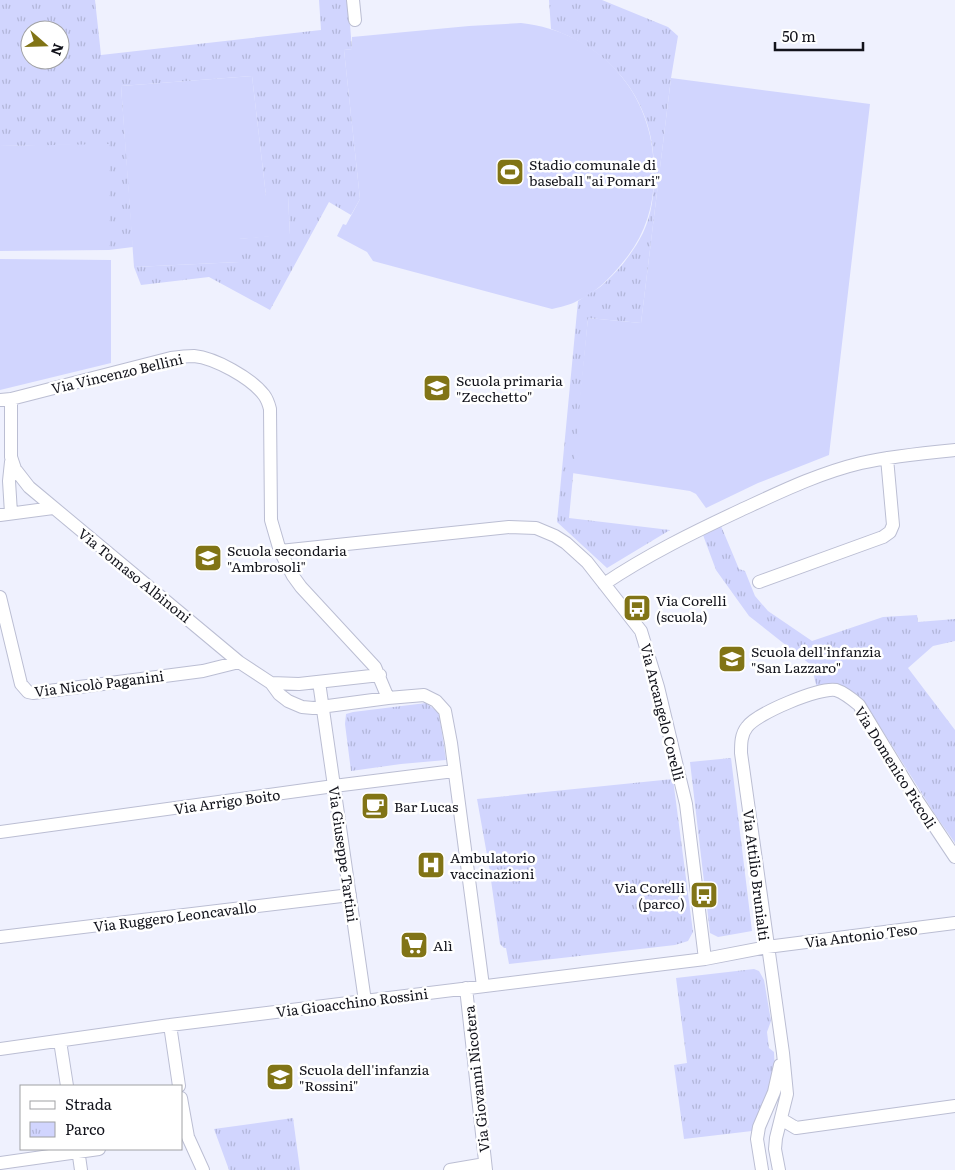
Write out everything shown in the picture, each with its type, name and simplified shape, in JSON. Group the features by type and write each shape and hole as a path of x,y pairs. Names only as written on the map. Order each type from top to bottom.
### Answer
{"street":[{"path":"353,0 355,20"},
{"name":"Via Vincenzo Bellini","path":"6,399 178,357 194,356 210,360 228,368 255,385 266,397 270,410 271,520 280,551 301,587 365,654 380,675"},
{"name":"Via Tomaso Albinoni","path":"6,399 11,457 6,514"},
{"path":"604,584 707,526 797,484 859,464 887,458 955,450"},
{"name":"Via Tomaso Albinoni","path":"11,457 20,477 53,508 239,662 271,683 279,694 288,701 302,707 323,708 388,698 424,695 443,707 448,723 483,986"},
{"path":"759,582 883,537 890,532 893,525 887,458"},
{"path":"6,514 53,508"},
{"name":"Via Arcangelo Corelli","path":"280,551 509,527 536,528 555,536 566,543 587,562 641,631 658,687 686,804 705,959"},
{"name":"Via Nicolò Paganini","path":"0,597 21,684 28,692 33,693 203,671 239,662"},
{"path":"271,683 286,685 380,675 388,698"},
{"path":"319,682 323,708"},
{"name":"Via Domenico Piccoli","path":"771,710 822,690 835,690 846,694 859,705 913,794 955,858"},
{"name":"Via Giuseppe Tartini","path":"323,708 365,1001"},
{"name":"Via Attilio Brunialti","path":"762,1170 758,1139 759,1126 780,1093 784,1066 741,753 742,739 746,728 754,720 771,710"},
{"name":"Via Arrigo Boito","path":"0,832 454,771"},
{"name":"Via Ruggero Leoncavallo","path":"0,937 350,894"},
{"name":"Via Antonio Teso","path":"705,959 767,947 955,923"},
{"name":"Via Gioacchino Rossini","path":"0,1049 170,1025 705,959"},
{"name":"Via Giovanni Nicotera","path":"466,988 485,1167"},
{"path":"170,1025 179,1085"},
{"path":"60,1041 68,1085"},
{"name":"Via Attilio Brunialti","path":"779,1170 776,1138 781,1119 780,1093 783,1052"},
{"path":"781,1119 796,1128 955,1106"},
{"path":"182,1108 185,1138 203,1170"},
{"path":"0,1163 78,1150 81,1170"},
{"path":"450,1170 485,1167"}],"green space":[{"path":"0,0 95,0 101,55 321,30 319,0 348,0 352,49 344,50 360,199 351,215 329,202 270,310 209,277 141,285 134,267 239,262 239,239 290,234 288,196 266,196 252,76 121,86 133,247 109,250 109,144 0,146"},
{"path":"549,0 602,0 668,27 678,36 671,78 641,323 588,318 569,518 670,530 607,568 557,522 578,301 600,287 618,269 643,233 649,219 653,196 653,148 648,125 639,103 627,84 612,66 594,51 574,39 551,29"},
{"path":"521,23 550,29 576,39 599,54 618,72 634,94 645,119 652,146 654,187 650,210 637,242 618,268 596,289 584,298 552,309 373,261 367,252 337,236 343,224 346,225 360,199 344,50 352,49 352,37"},
{"path":"252,76 266,196 288,196 290,235 239,239 239,262 134,267 121,86"},
{"path":"671,78 870,104 829,455 758,483 706,508 696,494 690,491 572,473 588,318 641,323"},
{"path":"109,143 109,250 0,251 0,146"},
{"path":"0,259 111,260 111,363 0,390"},
{"path":"721,526 739,569 745,571 755,596 768,611 812,641 883,617 917,615 918,622 955,619 955,641 933,646 908,668 955,730 955,843 864,701 848,689 817,688 811,665 749,616 716,570 703,535"},
{"path":"426,703 439,713 446,760 351,771 345,724 346,714"},
{"path":"731,758 752,931 718,937 710,933 690,762"},
{"path":"673,779 693,932 688,941 675,945 509,964 506,948 500,944 477,799"},
{"path":"754,969 759,971 764,980 771,1021 767,1032 769,1048 774,1052 775,1074 752,1131 684,1139 674,1065 687,1063 676,978"},
{"path":"293,1118 300,1170 229,1170 214,1129"}],"place":[{"name":"Stadio comunale di baseball \"ai Pomari\"","path":"510,172"},
{"name":"Scuola primaria \"Zecchetto\"","path":"437,388"},
{"name":"Scuola secondaria \"Ambrosoli\"","path":"208,558"},
{"name":"Via Corelli (scuola)","path":"637,608"},
{"name":"Scuola dell'infanzia \"San Lazzaro\"","path":"732,659"},
{"name":"Bar Lucas","path":"375,806"},
{"name":"Ambulatorio vaccinazioni","path":"431,865"},
{"name":"Via Corelli (parco)","path":"704,895"},
{"name":"Alì","path":"414,945"},
{"name":"Scuola dell'infanzia \"Rossini\"","path":"280,1077"}]}
